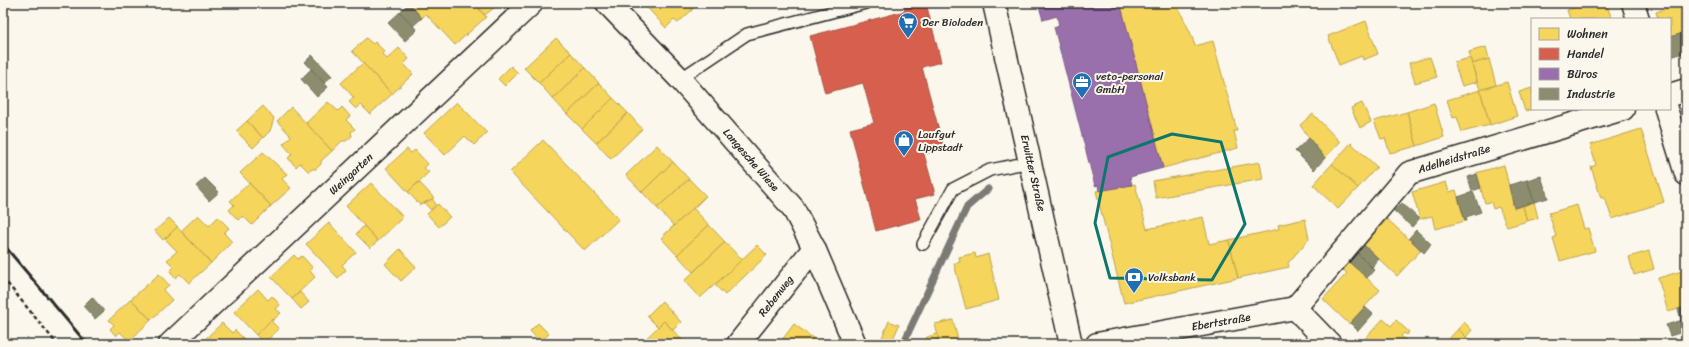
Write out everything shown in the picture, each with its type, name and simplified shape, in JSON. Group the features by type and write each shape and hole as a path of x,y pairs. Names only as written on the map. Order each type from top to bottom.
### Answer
{"street":[{"name":"Weingarten","path":"170,344 532,3"},
{"name":"Langesche Wiese","path":"607,3 680,79 793,208 814,248 855,344"},
{"name":"Erwitter Straße","path":"994,3 1070,344"},
{"path":"1633,3 1638,18"},
{"path":"1671,95 1686,90"},
{"name":"Adelheidstraße","path":"1295,308 1409,173 1620,110"},
{"path":"1666,110 1686,174"},
{"name":"Rebenweg","path":"738,344 814,248"},
{"path":"1295,308 1330,344"},
{"name":"Ebertstraße","path":"1097,344 1295,308"}],"lane":[{"path":"680,79 747,34 866,3"},
{"path":"923,244 953,189 990,170 1030,162"}],"path":[{"path":"3,278 57,344"}],"highlighted area":[{"path":"1172,134 1221,142 1245,224 1212,280 1110,278 1095,223 1108,157"}],"building: Wohnen":[{"path":"409,3 486,3 479,9 486,17 455,45 426,14 422,18"},
{"path":"486,3 500,3 485,15 479,9"},
{"path":"643,3 686,3 693,9 678,23 674,20 666,28"},
{"path":"1130,3 1176,3 1195,46 1213,41 1237,131 1234,131 1238,148 1163,168 1121,6"},
{"path":"1589,3 1606,3 1612,18 1570,18 1567,10"},
{"path":"1686,3 1686,32 1671,37 1671,18 1658,18 1656,12"},
{"path":"1366,21 1378,54 1363,60 1362,56 1339,65 1328,36"},
{"path":"366,38 373,44 375,42 385,52 382,54 387,59 399,48 409,59 404,64 413,74 392,94 352,51"},
{"path":"556,38 571,53 539,83 524,68"},
{"path":"1486,47 1489,59 1472,64 1469,52"},
{"path":"571,53 585,68 553,99 539,83"},
{"path":"1430,57 1437,77 1415,83 1409,63"},
{"path":"1470,58 1477,82 1462,86 1454,62"},
{"path":"1489,59 1496,85 1480,90 1472,64"},
{"path":"363,63 392,94 370,114 361,105 356,109 349,102 354,98 341,83"},
{"path":"511,66 518,73 505,86 498,79"},
{"path":"585,68 599,83 567,114 553,99"},
{"path":"1507,82 1517,116 1490,125 1480,90"},
{"path":"599,83 613,98 582,129 567,114"},
{"path":"1531,88 1531,110 1525,111 1519,92"},
{"path":"1480,90 1490,125 1462,132 1457,117 1453,118 1447,100"},
{"path":"613,98 628,113 596,143 582,129"},
{"path":"328,102 338,111 342,107 350,116 346,120 355,129 351,132 352,136 346,141 342,141 332,151 306,123"},
{"path":"457,102 487,133 474,145 465,136 445,155 424,133"},
{"path":"1362,103 1371,122 1360,128 1351,108"},
{"path":"1434,103 1444,137 1417,146 1407,112"},
{"path":"263,106 274,118 270,131 263,138 247,121"},
{"path":"291,107 332,151 321,161 321,164 316,169 312,169 309,172 300,163 296,167 288,158 292,154 283,144 291,136 277,121"},
{"path":"1407,112 1417,146 1390,153 1385,138 1381,139 1374,121"},
{"path":"628,113 642,129 611,159 596,143"},
{"path":"1313,114 1340,142 1325,158 1317,150 1300,125"},
{"path":"247,121 263,138 253,148 236,131"},
{"path":"1641,129 1664,202 1612,219 1605,198 1601,198 1591,167 1596,165 1590,145"},
{"path":"543,140 619,219 585,251 510,172"},
{"path":"1351,143 1377,167 1358,188 1332,164"},
{"path":"657,145 673,162 642,192 626,175"},
{"path":"407,149 411,153 415,150 428,164 424,168 429,172 408,192 386,168"},
{"path":"263,152 287,174 282,179 291,188 271,206 240,173"},
{"path":"673,162 689,179 657,208 642,192"},
{"path":"1260,162 1263,179 1156,198 1153,181"},
{"path":"1332,164 1358,188 1338,209 1313,185"},
{"path":"1504,165 1514,208 1523,206 1527,221 1507,227 1499,207 1493,209 1491,202 1485,203 1476,173"},
{"path":"689,179 706,196 674,226 657,208"},
{"path":"419,182 434,198 420,205 408,192"},
{"path":"1446,182 1449,192 1456,190 1465,221 1435,229 1432,216 1420,219 1412,192"},
{"path":"249,183 271,206 252,225 243,216 238,220 229,210 234,205 230,201"},
{"path":"371,183 403,217 378,241 346,206"},
{"path":"1135,184 1147,229 1203,217 1209,244 1229,240 1238,278 1124,303 1096,191"},
{"path":"432,199 436,204 431,210 424,203"},
{"path":"1534,202 1538,218 1527,221 1523,206"},
{"path":"438,204 450,217 439,227 427,214"},
{"path":"1577,205 1584,229 1588,228 1595,251 1560,261 1553,238 1556,237 1549,213"},
{"path":"693,208 709,225 677,255 661,238"},
{"path":"198,215 209,226 218,217 229,228 224,233 232,242 211,263 181,231"},
{"path":"169,218 178,227 163,240 155,231"},
{"path":"1305,219 1309,239 1288,263 1289,267 1238,278 1229,240 1279,229 1278,225"},
{"path":"1387,219 1421,250 1397,276 1364,245"},
{"path":"329,223 356,252 342,265 346,270 338,278 306,244"},
{"path":"709,225 725,242 693,272 677,255"},
{"path":"364,226 378,241 370,248 356,234"},
{"path":"177,227 211,263 189,283 180,274 175,278 170,271 174,267 167,260 177,251 165,239"},
{"path":"725,242 742,260 700,298 684,281"},
{"path":"757,245 767,255 725,295 715,285"},
{"path":"400,249 416,267 401,281 385,264"},
{"path":"1649,251 1654,269 1634,275 1629,257"},
{"path":"975,253 976,258 988,254 999,300 966,309 954,264 960,262 959,257"},
{"path":"294,255 298,259 302,256 313,268 310,271 315,277 292,299 271,277"},
{"path":"1349,262 1380,290 1349,324 1323,299 1347,273 1342,269"},
{"path":"1686,270 1686,307 1668,312 1658,278"},
{"path":"159,274 169,285 163,290 172,300 151,320 131,299"},
{"path":"258,289 268,300 272,296 280,305 276,309 281,313 256,335 234,312"},
{"path":"300,292 309,302 301,309 292,299"},
{"path":"131,299 151,320 129,341 120,332 116,336 110,329 114,325 109,320"},
{"path":"662,301 681,322 673,330 664,321 658,327 647,316"},
{"path":"272,319 272,322 279,329 264,343 256,335"},
{"path":"1383,319 1391,326 1396,320 1409,332 1407,335 1404,333 1401,336 1407,341 1404,344 1360,344"},
{"path":"953,320 959,344 940,344 935,324"},
{"path":"664,321 686,344 640,344 658,327"},
{"path":"889,321 899,325 891,344 881,340"},
{"path":"1464,322 1472,330 1466,337 1458,329"},
{"path":"222,323 232,333 235,330 245,340 242,344 200,344"},
{"path":"538,323 549,334 540,342 530,331"},
{"path":"794,324 821,344 779,344"},
{"path":"1458,329 1466,337 1474,344 1444,344"},
{"path":"937,334 940,344 924,344 927,337"}],"building: Handel":[{"path":"926,3 941,62 922,67 944,149 924,154 935,194 915,199 921,219 876,231 850,129 874,123 863,83 825,93 810,36 905,11 904,8"}],"building: Büros":[{"path":"1038,3 1130,3 1121,6 1163,168 1130,177 1132,185 1099,191 1098,185 1095,186 1054,27 1059,26 1057,16 1043,20"}],"building: Industrie":[{"path":"409,3 422,18 413,26 400,12"},
{"path":"400,12 417,30 405,41 388,23"},
{"path":"1684,33 1686,52 1671,57 1671,37"},
{"path":"312,55 332,76 324,83 305,62"},
{"path":"311,69 328,87 317,97 301,79"},
{"path":"1309,138 1325,158 1314,170 1295,151"},
{"path":"1477,174 1481,188 1472,191 1468,177"},
{"path":"1541,176 1548,198 1534,202 1527,180"},
{"path":"205,178 219,192 209,201 196,186"},
{"path":"1527,180 1534,202 1514,208 1509,185"},
{"path":"1473,192 1481,212 1466,217 1467,221 1465,221 1458,197"},
{"path":"1402,203 1419,219 1412,227 1394,211"},
{"path":"1416,230 1431,244 1424,253 1409,238"},
{"path":"1364,245 1379,259 1372,267 1357,253"},
{"path":"1357,253 1374,270 1367,278 1349,262"},
{"path":"92,297 104,311 95,319 83,306"},
{"path":"1365,307 1373,314 1358,331 1350,323"},
{"path":"1686,307 1686,318 1681,320 1678,309"},
{"path":"1686,319 1686,331 1670,336 1666,325"}],"waterway":[{"path":"903,344 967,207 988,189"}],"railway":[{"path":"3,244 87,344"}],"place":[{"name":"Der Bioladen","path":"908,39"},
{"name":"veto-personal GmbH","path":"1082,99"},
{"name":"Laufgut Lippstadt","path":"904,157"},
{"name":"Volksbank","path":"1134,294"}]}
